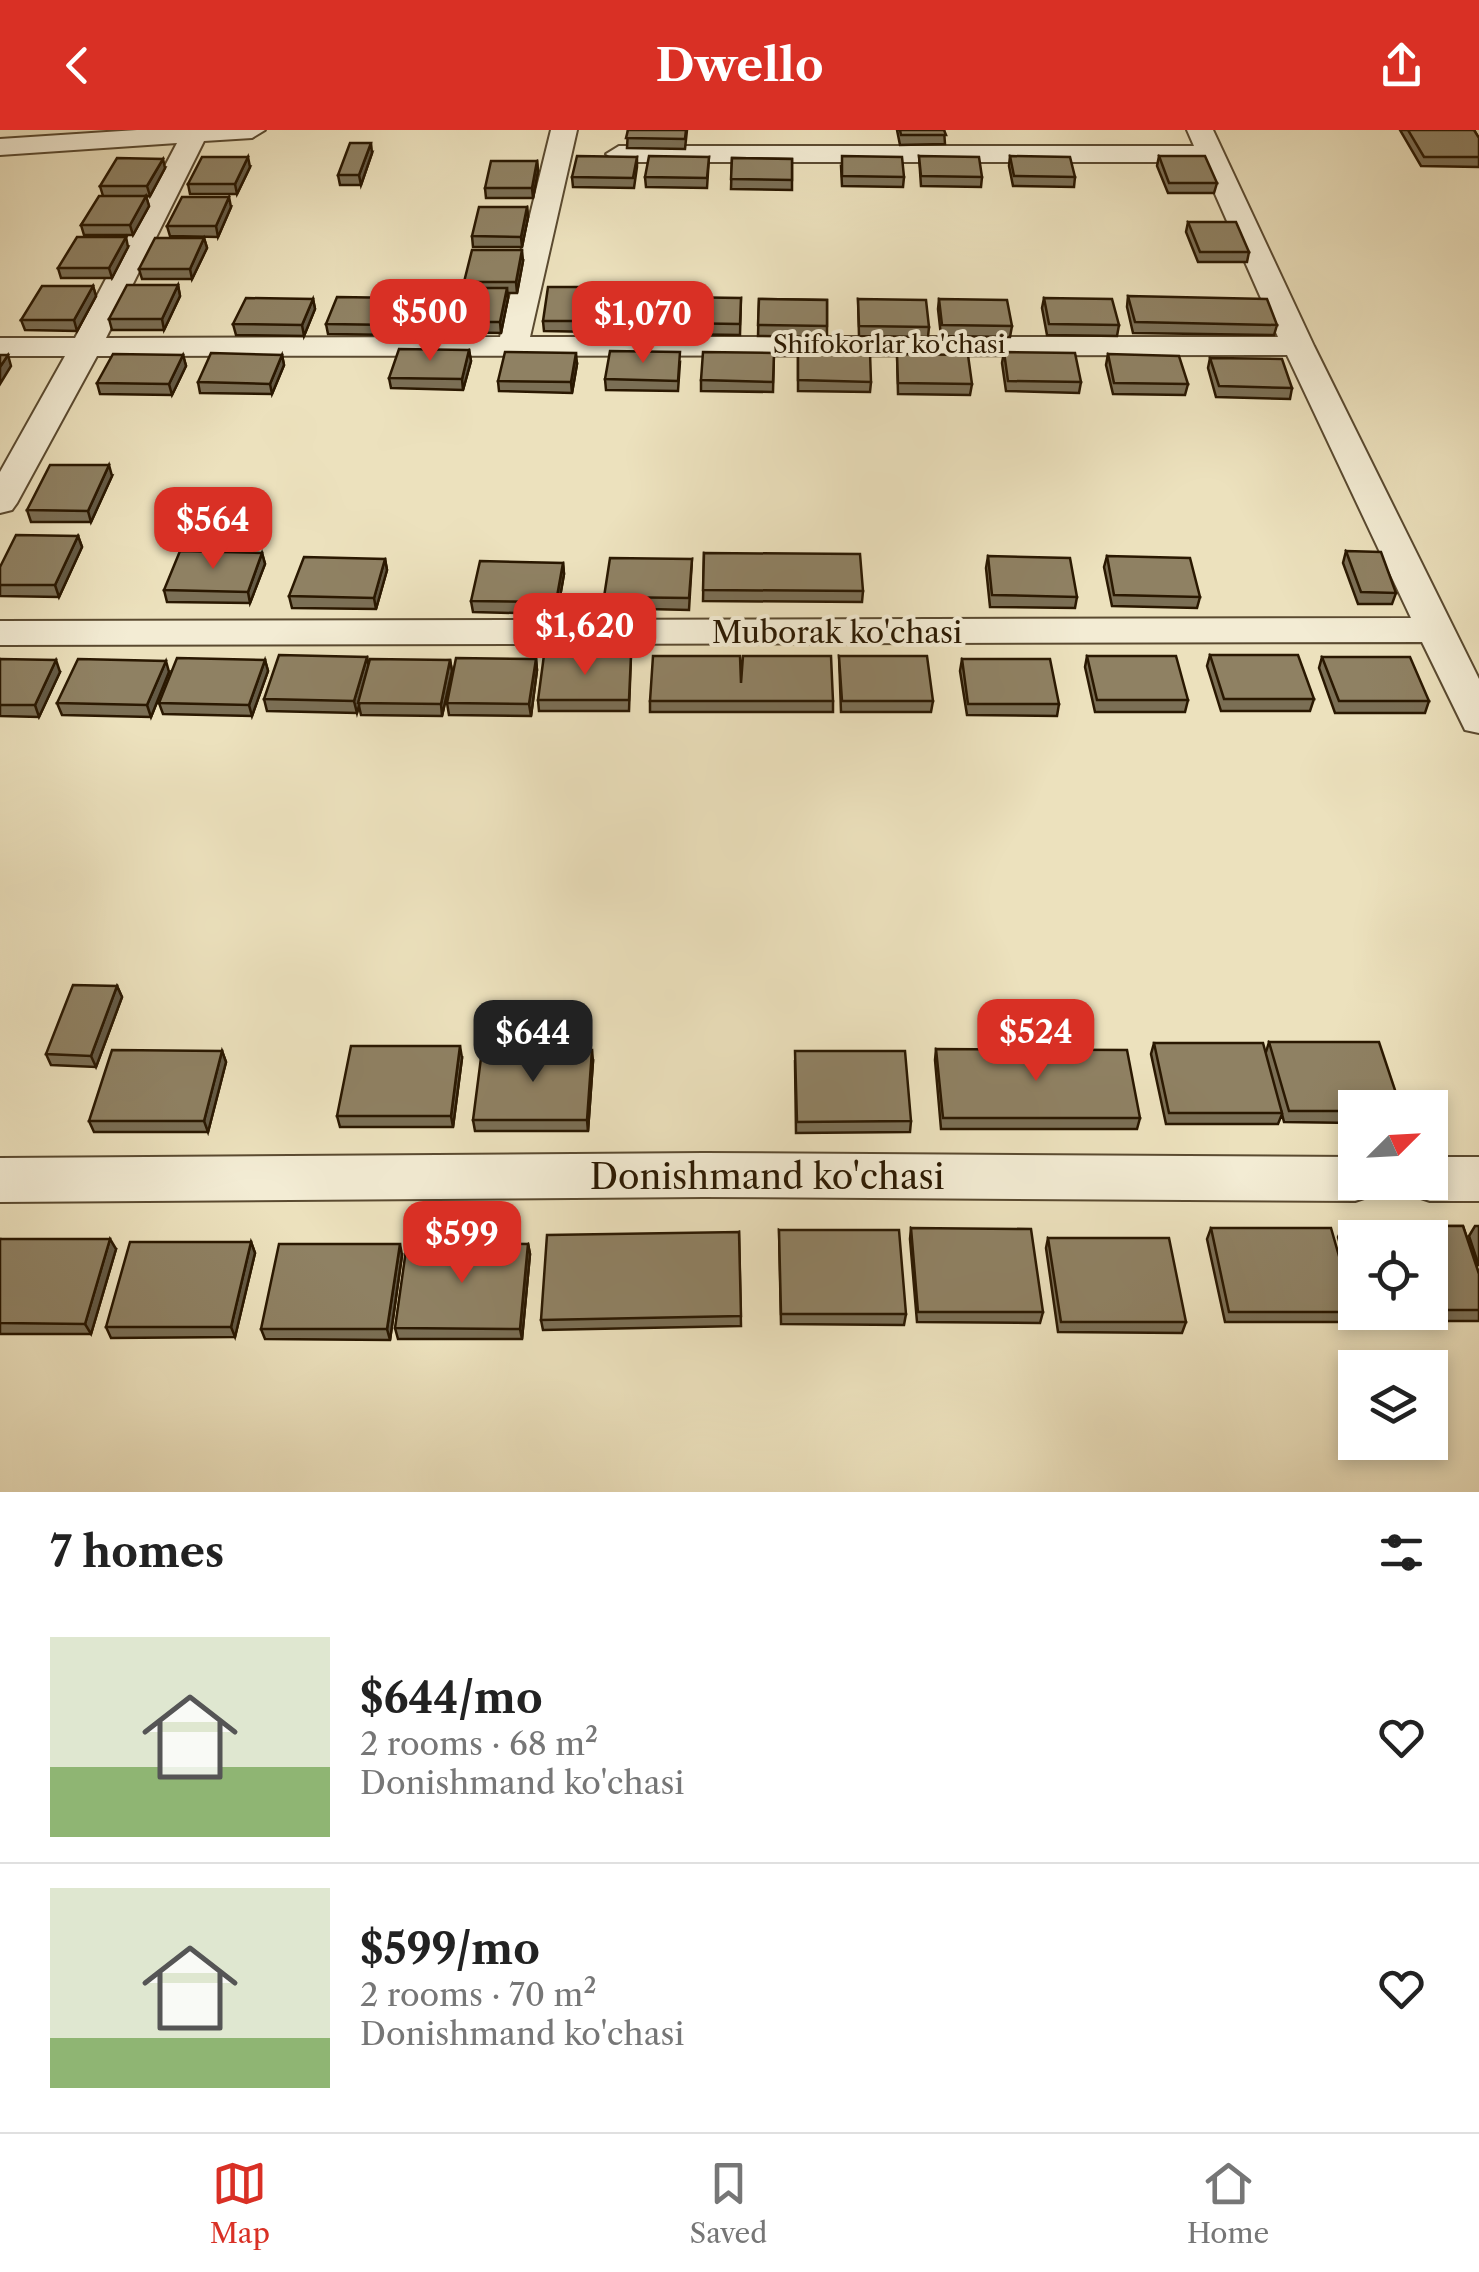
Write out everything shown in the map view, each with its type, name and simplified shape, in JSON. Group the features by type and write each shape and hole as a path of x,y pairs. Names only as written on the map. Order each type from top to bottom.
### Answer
{"street":[{"path":"0,147 252,130"},
{"path":"513,346 564,130"},
{"path":"0,503 86,348 195,133"},
{"path":"619,154 1207,142 1298,346 1479,720"},
{"name":"Shifokorlar ko'chasi","path":"0,347 1298,346"},
{"name":"Muborak ko'chasi","path":"0,633 1435,630"},
{"name":"Donishmand ko'chasi","path":"0,1180 704,1175 1338,1179"},
{"path":"1448,1179 1479,1179"}],"building":[{"path":"628,130 686,130 685,139 626,138"},
{"path":"900,130 944,130 946,135 901,135"},
{"path":"1408,130 1474,130 1479,138 1479,157 1424,157"},
{"path":"350,143 371,143 359,175 338,175"},
{"path":"577,156 637,157 633,178 572,177"},
{"path":"649,156 709,157 707,178 645,177"},
{"path":"842,156 902,157 904,177 842,176"},
{"path":"919,156 979,157 982,177 921,176"},
{"path":"1010,156 1070,157 1075,177 1014,176"},
{"path":"1159,156 1205,156 1217,183 1169,183"},
{"path":"202,157 248,157 235,184 188,184"},
{"path":"117,158 163,159 147,186 100,186"},
{"path":"732,158 792,159 792,180 731,179"},
{"path":"491,161 537,161 532,188 485,188"},
{"path":"99,196 146,196 130,225 81,225"},
{"path":"182,197 229,197 216,226 167,226"},
{"path":"479,207 527,207 521,237 472,236"},
{"path":"1188,222 1236,222 1249,252 1200,252"},
{"path":"77,237 126,237 109,268 58,268"},
{"path":"155,238 204,238 190,269 139,269"},
{"path":"472,250 522,250 516,282 464,282"},
{"path":"127,285 178,285 162,319 109,319"},
{"path":"42,286 93,286 74,320 21,320"},
{"path":"548,287 599,287 596,321 543,321"},
{"path":"456,288 507,288 500,322 448,322"},
{"path":"1128,296 1267,299 1277,325 1135,322"},
{"path":"337,297 404,298 395,325 326,324"},
{"path":"673,297 741,298 740,324 670,323"},
{"path":"246,298 313,299 302,325 233,324"},
{"path":"1044,298 1112,299 1119,325 1049,324"},
{"path":"759,299 827,300 827,326 758,325"},
{"path":"858,299 926,300 929,327 859,326"},
{"path":"939,299 1007,300 1012,326 942,325"},
{"path":"399,349 469,350 462,379 389,378"},
{"path":"610,351 680,352 678,381 605,379"},
{"path":"505,352 576,353 571,382 498,381"},
{"path":"703,352 774,353 773,382 701,380"},
{"path":"798,352 870,353 871,382 798,380"},
{"path":"1004,352 1075,353 1081,382 1008,381"},
{"path":"211,353 282,355 270,384 198,382"},
{"path":"113,354 183,355 169,384 97,383"},
{"path":"897,354 968,355 972,384 898,383"},
{"path":"1108,354 1179,356 1188,384 1114,383"},
{"path":"1210,358 1282,359 1292,388 1219,386"},
{"path":"50,465 109,465 88,511 27,510"},
{"path":"16,535 78,536 55,585 0,585 0,567"},
{"path":"180,551 262,553 248,592 164,590"},
{"path":"1346,551 1381,552 1396,593 1361,592"},
{"path":"704,553 860,554 863,591 703,590"},
{"path":"988,556 1070,558 1077,597 992,595"},
{"path":"1107,556 1190,558 1200,597 1114,595"},
{"path":"304,557 385,559 374,598 289,596"},
{"path":"610,558 692,559 689,598 604,597"},
{"path":"480,561 563,563 556,602 471,601"},
{"path":"279,655 367,657 354,701 264,699"},
{"path":"544,655 631,655 629,700 538,700"},
{"path":"1210,655 1298,655 1314,699 1224,699"},
{"path":"653,656 740,656 741,683 743,656 831,656 833,701 650,701"},
{"path":"839,656 927,656 933,701 842,701"},
{"path":"1087,656 1176,656 1188,700 1097,700"},
{"path":"1322,657 1410,657 1429,701 1339,701"},
{"path":"177,658 265,660 249,705 159,703"},
{"path":"456,658 536,659 529,704 447,703"},
{"path":"0,659 56,660 35,705 0,705"},
{"path":"78,659 166,661 147,705 57,703"},
{"path":"370,659 450,660 441,704 358,703"},
{"path":"962,659 1050,659 1059,704 968,704"},
{"path":"73,985 117,986 91,1056 46,1054"},
{"path":"1269,1042 1379,1042 1395,1090 1338,1090 1338,1111 1289,1111"},
{"path":"1154,1043 1263,1043 1282,1113 1169,1113"},
{"path":"351,1046 460,1046 451,1116 337,1116"},
{"path":"936,1049 1127,1050 1140,1118 943,1118"},
{"path":"112,1050 222,1051 204,1121 89,1121"},
{"path":"482,1050 592,1050 587,1120 473,1120"},
{"path":"795,1051 905,1051 911,1121 797,1122"},
{"path":"1448,1226 1463,1226 1479,1274 1479,1310 1448,1310"},
{"path":"911,1228 1031,1229 1043,1312 918,1312"},
{"path":"1211,1228 1331,1228 1338,1252 1338,1312 1229,1312"},
{"path":"779,1230 899,1230 906,1314 781,1314"},
{"path":"739,1232 741,1316 541,1320 547,1235"},
{"path":"1048,1238 1169,1238 1186,1322 1061,1322"},
{"path":"0,1239 110,1239 85,1324 0,1323"},
{"path":"130,1242 251,1242 231,1327 106,1327"},
{"path":"407,1243 528,1244 520,1329 395,1328"},
{"path":"279,1244 400,1244 387,1329 261,1329"}]}
